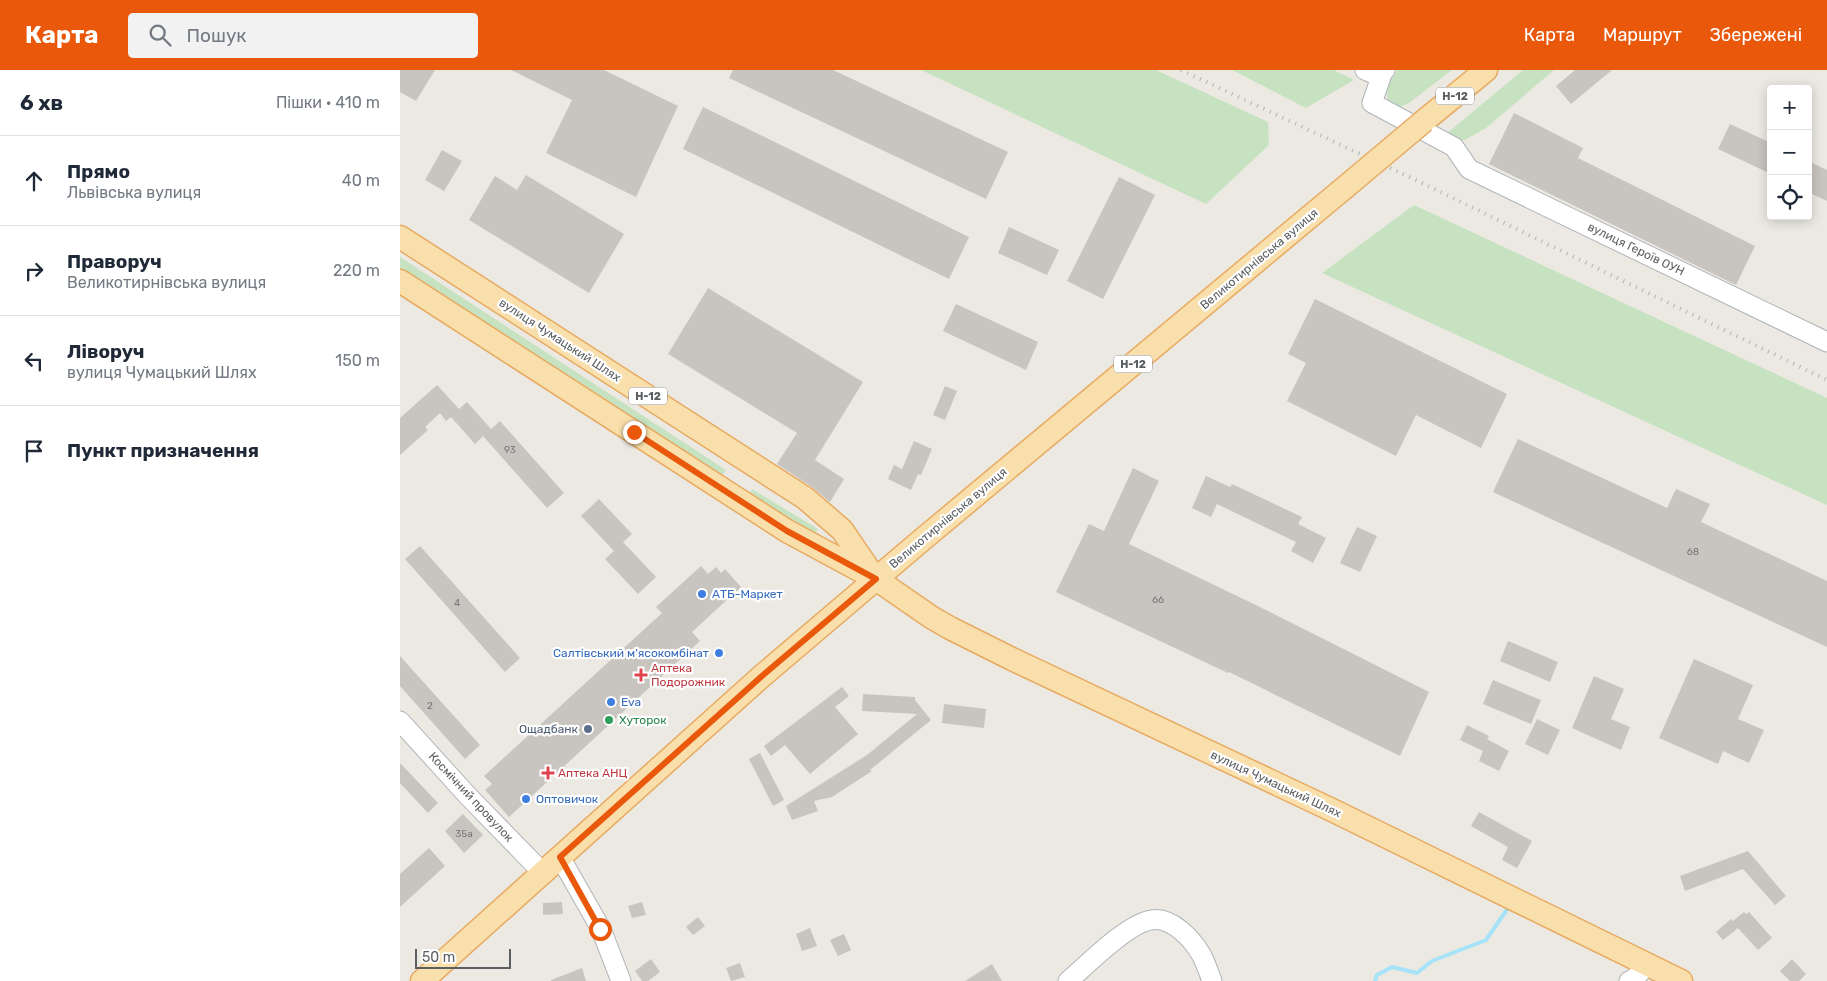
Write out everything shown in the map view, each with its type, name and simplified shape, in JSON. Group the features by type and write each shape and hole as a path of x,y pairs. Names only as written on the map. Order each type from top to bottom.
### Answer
{"main road":[{"name":"Великотирнівська вулиця","path":"422,981 754,682 1486,70"},
{"name":"вулиця Чумацький Шлях","path":"400,237 805,498 842,530 876,579"},
{"name":"вулиця Чумацький Шлях","path":"400,281 787,531 876,579 931,617 996,652 1332,810 1681,981"},
{"path":"739,499 758,468"}],"street":[{"name":"вулиця Героїв ОУН","path":"1378,70 1372,103 1454,147 1469,169 1827,342"},
{"name":"Космічний провулок","path":"400,721 468,796 543,873"},
{"path":"560,857 600,929 621,981"},
{"path":"1068,981 1132,927 1153,919 1170,923 1184,933 1201,955 1212,981"},
{"path":"1629,981 1634,979 1648,964"}],"green space":[{"path":"921,70 1156,70 1268,122 1269,145 1206,204"},
{"path":"1232,70 1334,70 1354,80 1306,108"},
{"path":"1398,70 1452,70 1409,103 1393,110 1387,95 1391,79"},
{"path":"1523,70 1554,70 1486,128 1465,140 1453,141 1446,134"},
{"path":"1414,205 1827,398 1827,505 1322,273"},
{"path":"400,257 726,470 720,479 400,272"},
{"path":"752,489 818,529 813,537 748,497"}],"building":[{"path":"400,70 435,70 416,101 400,92"},
{"path":"511,70 604,70 678,106 636,197 546,153 572,100"},
{"path":"733,70 833,70 1008,152 986,199 729,78"},
{"path":"1575,70 1612,70 1571,104 1556,86"},
{"path":"703,107 969,237 949,279 683,149"},
{"path":"1514,113 1583,148 1578,158 1755,246 1736,285 1489,164"},
{"path":"1730,124 1767,141 1767,172 1718,149"},
{"path":"442,150 462,161 444,191 425,180"},
{"path":"1812,163 1827,170 1827,201 1812,194"},
{"path":"526,175 624,234 589,293 469,220 495,176 517,190"},
{"path":"1119,177 1155,195 1103,299 1067,281"},
{"path":"1009,227 1059,250 1047,275 998,253"},
{"path":"708,288 863,382 815,460 844,479 830,502 812,487 777,464 797,433 668,354"},
{"path":"1315,299 1507,394 1481,448 1416,415 1396,456 1287,401 1306,363 1288,354"},
{"path":"956,304 1038,342 1026,370 943,331"},
{"path":"437,385 459,409 467,402 491,429 500,421 564,493 547,508 483,436 475,444 451,417 446,421 440,413 425,427 428,430 400,455 400,418"},
{"path":"945,386 957,391 945,420 933,415"},
{"path":"1518,439 1667,508 1676,489 1710,504 1701,522 1827,581 1827,647 1493,492"},
{"path":"914,441 932,449 921,475 918,474 911,490 888,479 894,465 902,469"},
{"path":"1133,468 1159,481 1129,544 1429,692 1400,756 1229,672 1056,592 1089,524 1104,531"},
{"path":"1206,476 1230,487 1232,484 1302,517 1298,524 1326,538 1313,563 1291,551 1296,542 1217,504 1211,517 1192,508"},
{"path":"599,499 632,534 623,542 656,577 638,594 605,559 614,551 581,516"},
{"path":"1357,527 1377,536 1360,572 1340,563"},
{"path":"420,546 520,658 505,672 405,559"},
{"path":"701,566 708,574 716,567 721,573 725,569 741,587 692,632 700,641 509,817 485,790 492,784 484,776 662,613 656,607"},
{"path":"1508,641 1558,662 1550,682 1500,661"},
{"path":"400,656 480,745 465,759 400,686"},
{"path":"1694,659 1753,685 1738,719 1764,730 1749,763 1723,751 1718,764 1659,738"},
{"path":"1594,676 1624,689 1611,719 1630,727 1621,750 1572,728"},
{"path":"1493,680 1541,700 1531,724 1483,704"},
{"path":"842,687 849,696 835,707 858,734 810,774 785,745 771,756 764,746"},
{"path":"863,694 915,697 915,700 931,720 870,770 872,771 832,797 814,801 818,811 792,820 786,806 867,755 917,714 862,711"},
{"path":"944,704 986,709 984,728 942,723"},
{"path":"1537,719 1560,730 1548,755 1525,744"},
{"path":"1467,725 1489,736 1487,739 1509,751 1499,771 1479,761 1483,751 1460,740"},
{"path":"760,753 784,800 773,806 749,759"},
{"path":"400,763 438,803 428,813 400,783"},
{"path":"1479,812 1532,841 1517,868 1502,860 1508,847 1471,826"},
{"path":"463,814 483,835 464,853 445,831"},
{"path":"429,848 445,866 400,907 400,874"},
{"path":"1748,851 1786,896 1775,905 1743,869 1685,891 1680,876"},
{"path":"562,902 563,914 543,915 543,903"},
{"path":"642,902 646,915 632,918 628,906"},
{"path":"1744,912 1746,914 1749,912 1772,938 1758,950 1738,928 1723,940 1716,932 1731,919 1733,921"},
{"path":"698,917 705,926 693,935 686,927"},
{"path":"810,928 817,946 802,951 796,934"},
{"path":"844,934 851,950 838,956 830,940"},
{"path":"651,959 660,972 648,981 642,981 635,971"},
{"path":"1792,959 1806,974 1799,981 1790,981 1780,971"},
{"path":"740,963 745,977 731,981 726,968"},
{"path":"992,964 1002,981 965,981"},
{"path":"582,968 586,981 551,981 551,980"}],"waterway":[{"path":"1375,981 1377,975 1392,967 1417,973 1432,961 1486,940 1508,908"}],"railway":[{"path":"1181,70 1420,182 1827,380"}],"place":[{"name":"АТБ-Маркет","path":"702,594"},
{"name":"Салтівський м'ясокомбінат","path":"719,653"},
{"name":"Аптека Подорожник","path":"641,675"},
{"name":"Eva","path":"611,702"},
{"name":"Хуторок","path":"609,720"},
{"name":"Ощадбанк","path":"588,729"},
{"name":"Аптека АНЦ","path":"548,773"},
{"name":"Оптовичок","path":"526,799"}],"route":[{"path":"600,929 560,857 762,676 876,579 787,531 634,432"}]}
